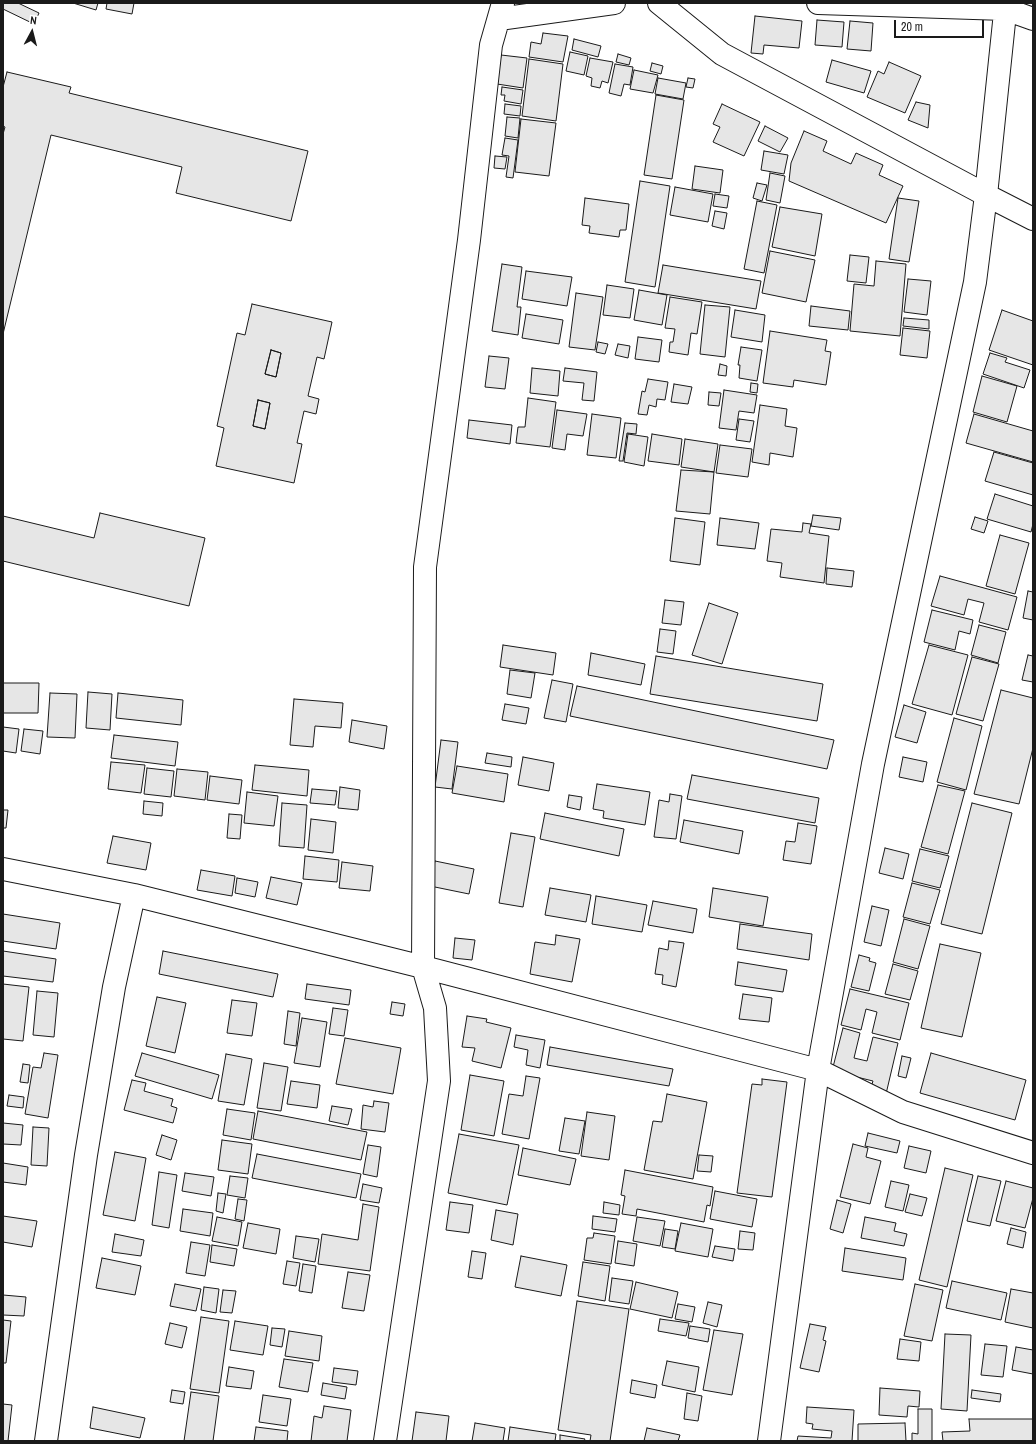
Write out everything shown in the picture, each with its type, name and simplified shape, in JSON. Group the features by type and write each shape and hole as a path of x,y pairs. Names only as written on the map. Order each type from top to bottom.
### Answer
{"street":[{"path":"385,1441 439,1081 435,1008 423,967 425,567 469,240 491,45 501,11 614,3"},
{"path":"659,3 722,54 1033,219"},
{"path":"818,3 1005,6 1033,19"},
{"path":"769,1441 818,1070 873,764 975,282 986,195 1005,6"},
{"path":"3,869 134,895 423,967 818,1070 903,1112 1033,1153"},
{"path":"46,1441 86,1155 114,987 134,895"}],"building":[{"path":"3,3 18,3 39,13 34,24 3,9"},
{"path":"73,3 98,3 96,10"},
{"path":"107,3 134,3 132,14 106,9"},
{"path":"755,16 802,21 799,48 764,45 763,54 751,53"},
{"path":"817,20 844,22 842,47 815,45"},
{"path":"850,21 873,23 871,51 847,49"},
{"path":"543,33 568,36 563,62 529,57 531,42 541,44"},
{"path":"574,39 601,46 598,57 572,50"},
{"path":"570,52 588,56 584,75 566,71"},
{"path":"618,54 631,58 629,65 616,62"},
{"path":"501,55 527,58 523,88 497,84"},
{"path":"590,58 613,62 608,83 602,81 600,88 591,86 592,78 586,76"},
{"path":"529,59 563,64 556,121 522,116"},
{"path":"832,60 871,71 864,93 826,82"},
{"path":"889,62 921,76 905,113 867,97 878,71 884,74"},
{"path":"652,63 663,66 661,74 650,71"},
{"path":"615,64 633,67 630,85 624,84 621,96 609,93"},
{"path":"634,70 658,75 653,93 630,89"},
{"path":"7,72 71,87 69,93 308,151 291,221 176,193 182,167 51,135 3,334 3,134 5,127 3,126 3,87"},
{"path":"658,78 686,83 683,99 655,94"},
{"path":"688,78 695,79 693,88 686,87"},
{"path":"502,87 523,90 521,104 504,101 505,95 501,95"},
{"path":"656,95 684,100 672,179 644,175"},
{"path":"916,102 930,105 928,128 908,120"},
{"path":"505,104 521,106 520,116 504,114"},
{"path":"722,104 760,122 744,156 713,142 720,127 713,124"},
{"path":"507,117 520,118 518,138 505,136"},
{"path":"521,119 556,123 549,176 515,172"},
{"path":"765,126 788,138 780,152 758,141"},
{"path":"804,131 827,141 823,151 851,164 856,153 883,165 879,175 903,186 886,223 789,181 791,163"},
{"path":"505,138 518,140 513,178 506,177 509,156 502,155"},
{"path":"764,151 788,155 784,174 761,170"},
{"path":"495,156 507,157 505,169 494,168"},
{"path":"695,166 723,170 720,193 692,189"},
{"path":"770,173 785,176 780,203 766,200"},
{"path":"640,181 670,186 655,287 625,282"},
{"path":"757,183 767,185 762,201 753,198"},
{"path":"675,187 713,194 708,222 670,215"},
{"path":"715,194 729,196 727,208 713,206"},
{"path":"585,198 629,204 626,230 620,230 619,237 589,233 590,226 582,225"},
{"path":"898,198 919,201 909,262 889,259"},
{"path":"757,201 777,205 764,273 744,269"},
{"path":"780,207 822,214 815,256 772,247"},
{"path":"715,211 727,213 724,229 712,226"},
{"path":"770,251 815,260 806,302 762,293"},
{"path":"850,255 869,257 866,283 847,281"},
{"path":"876,261 906,264 900,336 850,331 854,284 874,286"},
{"path":"502,264 522,267 517,307 521,307 518,335 492,331"},
{"path":"663,265 761,281 756,309 658,293"},
{"path":"526,271 572,277 567,306 522,299"},
{"path":"908,279 931,281 927,315 904,312"},
{"path":"607,285 634,289 630,318 603,315"},
{"path":"639,290 667,295 662,325 634,320"},
{"path":"576,293 603,297 595,350 569,347"},
{"path":"670,297 702,302 697,334 691,333 688,355 669,352 670,342 673,342 675,329 665,328"},
{"path":"252,304 332,322 324,359 317,357 308,396 319,399 316,414 304,411 297,443 302,444 294,483 216,466 224,428 217,426 237,333 245,335","holes":["271,350 281,353 276,377 265,374","258,400 270,403 265,429 253,426"]},
{"path":"705,305 730,307 725,357 700,354"},
{"path":"811,306 850,311 848,330 809,326"},
{"path":"735,310 765,315 762,342 731,337"},
{"path":"1002,310 1033,321 1033,365 989,350"},
{"path":"526,314 563,320 559,344 522,338"},
{"path":"904,318 929,320 929,329 903,326"},
{"path":"903,328 930,331 927,358 900,355"},
{"path":"770,331 827,340 825,351 831,352 826,385 794,380 793,387 763,383"},
{"path":"638,337 662,340 659,362 635,359"},
{"path":"598,342 608,344 605,354 596,352"},
{"path":"618,344 630,346 628,358 615,355"},
{"path":"741,347 762,350 757,381 739,378 740,365 738,365"},
{"path":"271,350 281,353 276,377 265,374"},
{"path":"990,353 1007,358 1005,362 1030,370 1024,388 983,374"},
{"path":"489,356 509,358 505,389 485,387"},
{"path":"720,364 727,366 726,376 718,375"},
{"path":"532,368 560,371 558,396 530,393"},
{"path":"565,368 597,372 594,401 582,400 584,383 563,381"},
{"path":"982,376 1017,386 1007,422 973,412"},
{"path":"648,379 668,382 665,400 657,399 656,407 649,405 647,415 638,414 642,391 645,392"},
{"path":"751,383 758,384 757,393 750,392"},
{"path":"674,384 692,387 688,404 671,402"},
{"path":"724,390 757,395 754,413 739,411 736,430 719,428"},
{"path":"709,392 721,393 719,406 708,405"},
{"path":"528,398 556,402 550,447 516,443 518,427 525,427"},
{"path":"258,400 270,403 265,429 253,426"},
{"path":"760,405 787,409 785,426 797,428 793,457 770,453 769,465 752,462"},
{"path":"557,410 587,414 583,436 567,434 565,450 552,448"},
{"path":"592,414 621,418 616,458 587,455"},
{"path":"974,414 1033,431 1033,462 966,443"},
{"path":"739,419 754,421 750,442 736,440"},
{"path":"469,420 512,425 510,444 467,438"},
{"path":"625,423 637,424 636,434 627,433 623,461 619,461"},
{"path":"628,434 648,437 644,466 624,462"},
{"path":"652,434 682,439 679,465 648,461"},
{"path":"685,439 718,444 714,472 681,467"},
{"path":"720,445 752,449 748,477 716,473"},
{"path":"994,452 1033,463 1033,495 985,481"},
{"path":"681,470 714,472 710,514 676,511"},
{"path":"995,494 1033,506 1033,524 1031,532 987,519"},
{"path":"100,513 205,538 189,606 3,561 3,516 94,538"},
{"path":"813,515 841,518 839,530 811,526"},
{"path":"975,517 988,521 984,533 971,529"},
{"path":"675,518 705,522 700,565 670,561"},
{"path":"720,518 759,523 755,549 717,545"},
{"path":"803,523 811,524 809,533 829,536 824,583 780,577 782,563 767,561 771,529 802,532"},
{"path":"1000,535 1029,543 1015,594 986,586"},
{"path":"827,568 854,571 852,587 826,584"},
{"path":"940,576 1017,597 1008,630 979,622 984,603 968,599 964,615 931,606"},
{"path":"1028,591 1033,592 1033,620 1023,618"},
{"path":"665,600 684,602 681,625 662,623"},
{"path":"709,603 738,613 722,664 692,655"},
{"path":"932,610 973,620 970,634 959,631 955,650 924,642"},
{"path":"979,625 1006,632 998,663 971,655"},
{"path":"660,629 676,631 673,654 657,652"},
{"path":"503,645 556,653 553,675 500,667"},
{"path":"929,645 968,655 952,715 912,704"},
{"path":"591,653 645,664 641,685 588,675"},
{"path":"1028,655 1033,656 1033,682 1022,680"},
{"path":"656,656 823,684 817,721 650,694"},
{"path":"972,657 999,664 983,721 956,714"},
{"path":"510,670 535,673 531,698 507,694"},
{"path":"552,680 573,684 566,722 544,718"},
{"path":"3,683 39,683 38,713 3,713"},
{"path":"577,686 834,740 827,769 570,716"},
{"path":"1001,690 1033,698 1033,748 1019,804 974,794"},
{"path":"88,692 112,694 110,730 86,728"},
{"path":"50,693 77,694 75,738 47,737"},
{"path":"118,693 183,700 181,725 116,718"},
{"path":"294,699 343,703 341,728 315,726 313,747 290,745"},
{"path":"505,704 529,708 526,724 502,720"},
{"path":"904,705 926,712 917,743 895,737"},
{"path":"954,718 982,726 966,790 937,782"},
{"path":"352,720 387,726 384,749 349,742"},
{"path":"3,727 19,729 16,753 3,751"},
{"path":"24,729 43,731 40,754 21,751"},
{"path":"114,735 178,742 175,766 111,758"},
{"path":"441,740 458,742 452,789 435,787"},
{"path":"487,753 512,757 511,767 485,763"},
{"path":"523,757 554,763 549,791 518,785"},
{"path":"903,757 927,762 923,782 899,777"},
{"path":"111,762 145,765 141,793 108,789"},
{"path":"255,765 309,770 307,796 252,790"},
{"path":"457,766 508,774 504,802 452,793"},
{"path":"147,768 174,771 171,797 144,794"},
{"path":"177,769 208,772 205,800 174,796"},
{"path":"692,775 819,798 815,823 687,799"},
{"path":"210,776 242,780 239,804 207,800"},
{"path":"597,784 650,792 645,825 603,818 604,811 593,809"},
{"path":"938,785 965,791 948,854 921,847"},
{"path":"340,787 360,790 358,810 338,808"},
{"path":"312,789 337,791 335,805 310,803"},
{"path":"247,792 278,796 274,826 244,823"},
{"path":"670,794 682,796 676,839 654,837 659,800 669,802"},
{"path":"569,795 582,797 580,810 567,807"},
{"path":"144,801 163,803 162,816 143,814"},
{"path":"282,803 307,805 304,848 279,846"},
{"path":"972,803 1012,813 982,934 941,924"},
{"path":"3,810 8,810 6,828 3,828"},
{"path":"545,813 624,829 619,856 540,839"},
{"path":"229,814 242,815 240,839 227,838"},
{"path":"311,819 336,822 333,853 308,850"},
{"path":"684,820 743,831 739,854 680,842"},
{"path":"798,823 817,826 811,864 783,860 786,841 795,842"},
{"path":"511,833 535,837 523,907 499,903"},
{"path":"113,836 151,843 146,870 107,863"},
{"path":"885,848 909,854 903,879 879,873"},
{"path":"920,849 949,856 940,888 912,881"},
{"path":"305,856 339,860 337,882 303,879"},
{"path":"435,861 474,869 469,894 430,886"},
{"path":"342,862 373,866 370,891 339,888"},
{"path":"201,870 235,876 232,896 197,890"},
{"path":"271,877 302,883 297,905 266,898"},
{"path":"237,878 258,882 255,897 235,893"},
{"path":"912,883 940,890 930,924 903,917"},
{"path":"550,888 591,895 586,922 545,915"},
{"path":"713,888 768,897 763,926 709,917"},
{"path":"596,896 647,905 642,932 592,924"},
{"path":"653,901 697,909 693,933 648,925"},
{"path":"872,906 889,910 881,946 864,942"},
{"path":"3,914 60,923 56,949 3,941"},
{"path":"904,919 930,926 918,969 893,962"},
{"path":"740,924 812,934 809,960 737,949"},
{"path":"556,935 580,939 572,982 530,974 535,942 555,945"},
{"path":"455,938 475,940 472,960 453,958"},
{"path":"669,941 684,943 676,987 662,984 663,975 655,974 659,948 668,950"},
{"path":"940,944 981,953 962,1037 921,1028"},
{"path":"3,951 56,959 53,982 3,976"},
{"path":"163,951 278,974 273,997 159,974"},
{"path":"859,955 870,958 869,961 876,963 869,991 851,987"},
{"path":"738,962 787,970 783,992 735,985"},
{"path":"893,964 918,971 910,1000 885,994"},
{"path":"3,984 29,987 23,1041 3,1039"},
{"path":"307,984 351,990 349,1005 305,999"},
{"path":"850,989 909,1003 900,1040 872,1033 877,1012 866,1009 861,1030 841,1025"},
{"path":"37,991 58,993 54,1037 33,1035"},
{"path":"743,994 772,998 769,1022 739,1019"},
{"path":"157,997 186,1003 175,1053 146,1046"},
{"path":"232,1000 257,1003 252,1036 227,1033"},
{"path":"392,1002 405,1004 403,1016 390,1014"},
{"path":"333,1008 348,1010 344,1036 329,1034"},
{"path":"288,1011 300,1013 296,1046 284,1044"},
{"path":"467,1016 487,1019 486,1022 511,1028 501,1068 472,1061 475,1048 462,1047"},
{"path":"302,1018 327,1022 320,1067 294,1063"},
{"path":"843,1028 860,1033 854,1058 867,1061 873,1037 898,1043 886,1094 870,1090 873,1081 832,1071"},
{"path":"516,1035 545,1040 540,1068 526,1065 528,1050 514,1047"},
{"path":"345,1038 401,1048 393,1094 336,1084"},
{"path":"550,1047 673,1069 669,1086 547,1065"},
{"path":"44,1053 58,1055 48,1118 25,1114 33,1067 41,1068"},
{"path":"142,1053 219,1075 212,1099 135,1076"},
{"path":"931,1053 1026,1080 1015,1120 920,1093"},
{"path":"226,1054 252,1059 244,1105 218,1101"},
{"path":"902,1056 911,1058 906,1078 898,1076"},
{"path":"264,1063 288,1067 281,1111 257,1108"},
{"path":"23,1064 30,1065 28,1083 20,1082"},
{"path":"470,1075 504,1081 494,1136 461,1130"},
{"path":"526,1076 540,1078 529,1139 502,1134 509,1094 523,1096"},
{"path":"762,1079 787,1082 772,1197 737,1193 752,1084 762,1085"},
{"path":"132,1080 146,1083 144,1091 173,1099 171,1106 177,1108 173,1123 124,1110"},
{"path":"291,1081 320,1085 317,1108 287,1104"},
{"path":"667,1094 707,1102 693,1179 644,1170 653,1121 662,1122"},
{"path":"9,1095 24,1097 23,1108 7,1106"},
{"path":"374,1101 389,1103 385,1132 361,1129 363,1105 373,1107"},
{"path":"332,1106 352,1109 348,1125 329,1121"},
{"path":"227,1109 255,1113 251,1140 223,1135"},
{"path":"258,1111 367,1132 361,1160 253,1139"},
{"path":"587,1112 615,1116 609,1160 581,1156"},
{"path":"565,1118 585,1121 579,1154 559,1151"},
{"path":"3,1123 23,1125 21,1145 3,1144"},
{"path":"33,1127 49,1128 47,1166 31,1165"},
{"path":"868,1133 900,1141 897,1153 865,1146"},
{"path":"459,1134 519,1145 507,1205 448,1193"},
{"path":"162,1135 177,1140 171,1160 156,1155"},
{"path":"222,1140 252,1144 248,1174 218,1170"},
{"path":"853,1144 868,1148 866,1157 881,1161 870,1204 840,1197"},
{"path":"368,1145 381,1147 377,1177 363,1174"},
{"path":"909,1146 931,1151 926,1173 904,1168"},
{"path":"523,1148 576,1159 570,1185 518,1175"},
{"path":"115,1152 146,1158 135,1221 103,1215"},
{"path":"257,1154 361,1174 356,1198 252,1178"},
{"path":"699,1155 713,1156 711,1172 697,1171"},
{"path":"3,1163 28,1167 26,1185 3,1182"},
{"path":"945,1168 973,1175 947,1287 919,1280"},
{"path":"625,1170 713,1187 710,1206 707,1205 704,1222 637,1209 636,1216 622,1214 625,1196 621,1195"},
{"path":"159,1172 177,1175 169,1228 152,1225"},
{"path":"185,1173 214,1177 211,1196 182,1191"},
{"path":"230,1176 248,1178 245,1198 227,1195"},
{"path":"978,1176 1001,1181 990,1226 967,1221"},
{"path":"891,1181 909,1185 903,1211 885,1207"},
{"path":"1006,1181 1033,1188 1033,1198 1025,1228 996,1221"},
{"path":"363,1184 382,1188 379,1203 360,1200"},
{"path":"715,1191 757,1199 752,1227 710,1219"},
{"path":"218,1193 226,1194 223,1213 216,1211"},
{"path":"910,1194 927,1198 922,1216 905,1212"},
{"path":"238,1199 247,1200 244,1221 235,1219"},
{"path":"837,1200 851,1204 843,1233 830,1229"},
{"path":"450,1202 473,1205 469,1233 446,1230"},
{"path":"604,1202 620,1205 619,1215 603,1213"},
{"path":"363,1204 379,1207 370,1271 318,1264 322,1234 358,1240"},
{"path":"183,1209 213,1213 210,1236 180,1231"},
{"path":"496,1210 518,1214 513,1245 491,1240"},
{"path":"3,1216 37,1221 32,1247 3,1242"},
{"path":"593,1216 617,1219 615,1232 592,1229"},
{"path":"217,1217 242,1222 238,1246 212,1241"},
{"path":"637,1217 665,1221 660,1246 633,1241"},
{"path":"865,1217 896,1223 894,1231 907,1234 904,1246 861,1238"},
{"path":"248,1223 280,1229 276,1254 243,1248"},
{"path":"681,1223 713,1229 708,1257 675,1251"},
{"path":"1011,1228 1026,1232 1023,1248 1007,1244"},
{"path":"665,1229 678,1231 675,1249 662,1247"},
{"path":"740,1231 755,1233 753,1250 738,1249"},
{"path":"594,1233 615,1236 611,1264 584,1260 587,1238 593,1238"},
{"path":"115,1234 144,1240 141,1256 112,1252"},
{"path":"296,1236 319,1239 315,1262 293,1258"},
{"path":"618,1241 637,1244 634,1266 615,1263"},
{"path":"191,1242 210,1245 205,1276 186,1273"},
{"path":"212,1245 237,1249 234,1266 210,1262"},
{"path":"715,1246 735,1249 733,1261 712,1257"},
{"path":"845,1248 906,1258 903,1280 842,1271"},
{"path":"472,1251 486,1253 482,1279 468,1277"},
{"path":"521,1256 567,1265 561,1296 515,1287"},
{"path":"102,1258 141,1266 135,1295 96,1288"},
{"path":"287,1261 300,1263 296,1286 283,1284"},
{"path":"583,1262 610,1266 605,1301 578,1296"},
{"path":"303,1264 316,1266 312,1293 299,1291"},
{"path":"348,1272 370,1275 364,1311 342,1308"},
{"path":"612,1278 633,1281 629,1304 609,1301"},
{"path":"952,1281 1007,1293 1001,1320 946,1308"},
{"path":"636,1282 678,1292 672,1318 630,1309"},
{"path":"175,1284 201,1289 196,1311 170,1306"},
{"path":"915,1284 943,1290 932,1341 904,1336"},
{"path":"204,1287 219,1289 216,1313 201,1310"},
{"path":"1011,1289 1033,1293 1033,1328 1005,1322"},
{"path":"223,1290 236,1291 232,1313 220,1312"},
{"path":"3,1295 26,1297 24,1316 3,1315"},
{"path":"577,1301 629,1309 610,1441 590,1441 591,1435 558,1430"},
{"path":"708,1302 722,1305 717,1327 703,1323"},
{"path":"678,1304 695,1307 692,1322 675,1319"},
{"path":"201,1317 229,1321 219,1393 190,1389"},
{"path":"660,1319 689,1323 686,1336 658,1331"},
{"path":"3,1320 11,1321 6,1363 3,1363"},
{"path":"235,1321 268,1326 263,1355 230,1350"},
{"path":"170,1323 187,1327 182,1348 165,1344"},
{"path":"810,1324 826,1327 823,1340 826,1341 819,1372 800,1368"},
{"path":"690,1326 710,1329 708,1342 688,1338"},
{"path":"272,1328 285,1329 282,1347 270,1345"},
{"path":"714,1330 743,1334 732,1395 703,1390"},
{"path":"289,1331 322,1336 319,1361 285,1356"},
{"path":"945,1334 971,1335 967,1411 941,1409"},
{"path":"900,1339 921,1342 919,1361 897,1359"},
{"path":"985,1344 1007,1346 1003,1377 981,1375"},
{"path":"1016,1347 1033,1350 1033,1374 1012,1370"},
{"path":"284,1359 313,1363 308,1392 279,1387"},
{"path":"667,1361 699,1367 695,1392 662,1385"},
{"path":"229,1367 254,1371 251,1389 226,1386"},
{"path":"334,1368 358,1371 356,1385 332,1382"},
{"path":"632,1380 657,1385 655,1398 630,1393"},
{"path":"323,1383 347,1387 345,1399 321,1395"},
{"path":"880,1388 920,1391 919,1407 908,1406 907,1417 879,1415"},
{"path":"172,1390 185,1392 183,1404 170,1402"},
{"path":"972,1390 1001,1394 1000,1402 971,1398"},
{"path":"191,1392 219,1396 213,1441 184,1441"},
{"path":"687,1393 702,1396 698,1421 684,1419"},
{"path":"263,1395 291,1399 287,1426 259,1422"},
{"path":"3,1404 12,1405 8,1441 3,1441"},
{"path":"324,1406 351,1410 347,1441 311,1441 314,1416 322,1418"},
{"path":"93,1407 145,1418 140,1438 90,1428"},
{"path":"807,1407 854,1410 852,1441 797,1441 798,1436 831,1438 832,1431 812,1429 813,1424 806,1423"},
{"path":"918,1409 932,1409 932,1441 912,1441 912,1433 918,1434"},
{"path":"416,1412 449,1416 446,1441 412,1441"},
{"path":"969,1419 1033,1419 1033,1441 943,1441 942,1432 970,1431"},
{"path":"475,1423 505,1428 503,1441 472,1441"},
{"path":"905,1423 906,1441 858,1441 858,1424"},
{"path":"256,1427 288,1431 287,1441 254,1441"},
{"path":"510,1427 556,1434 555,1441 508,1441"},
{"path":"647,1428 680,1435 678,1441 644,1441"},
{"path":"560,1435 585,1439 584,1441 560,1441"}]}
